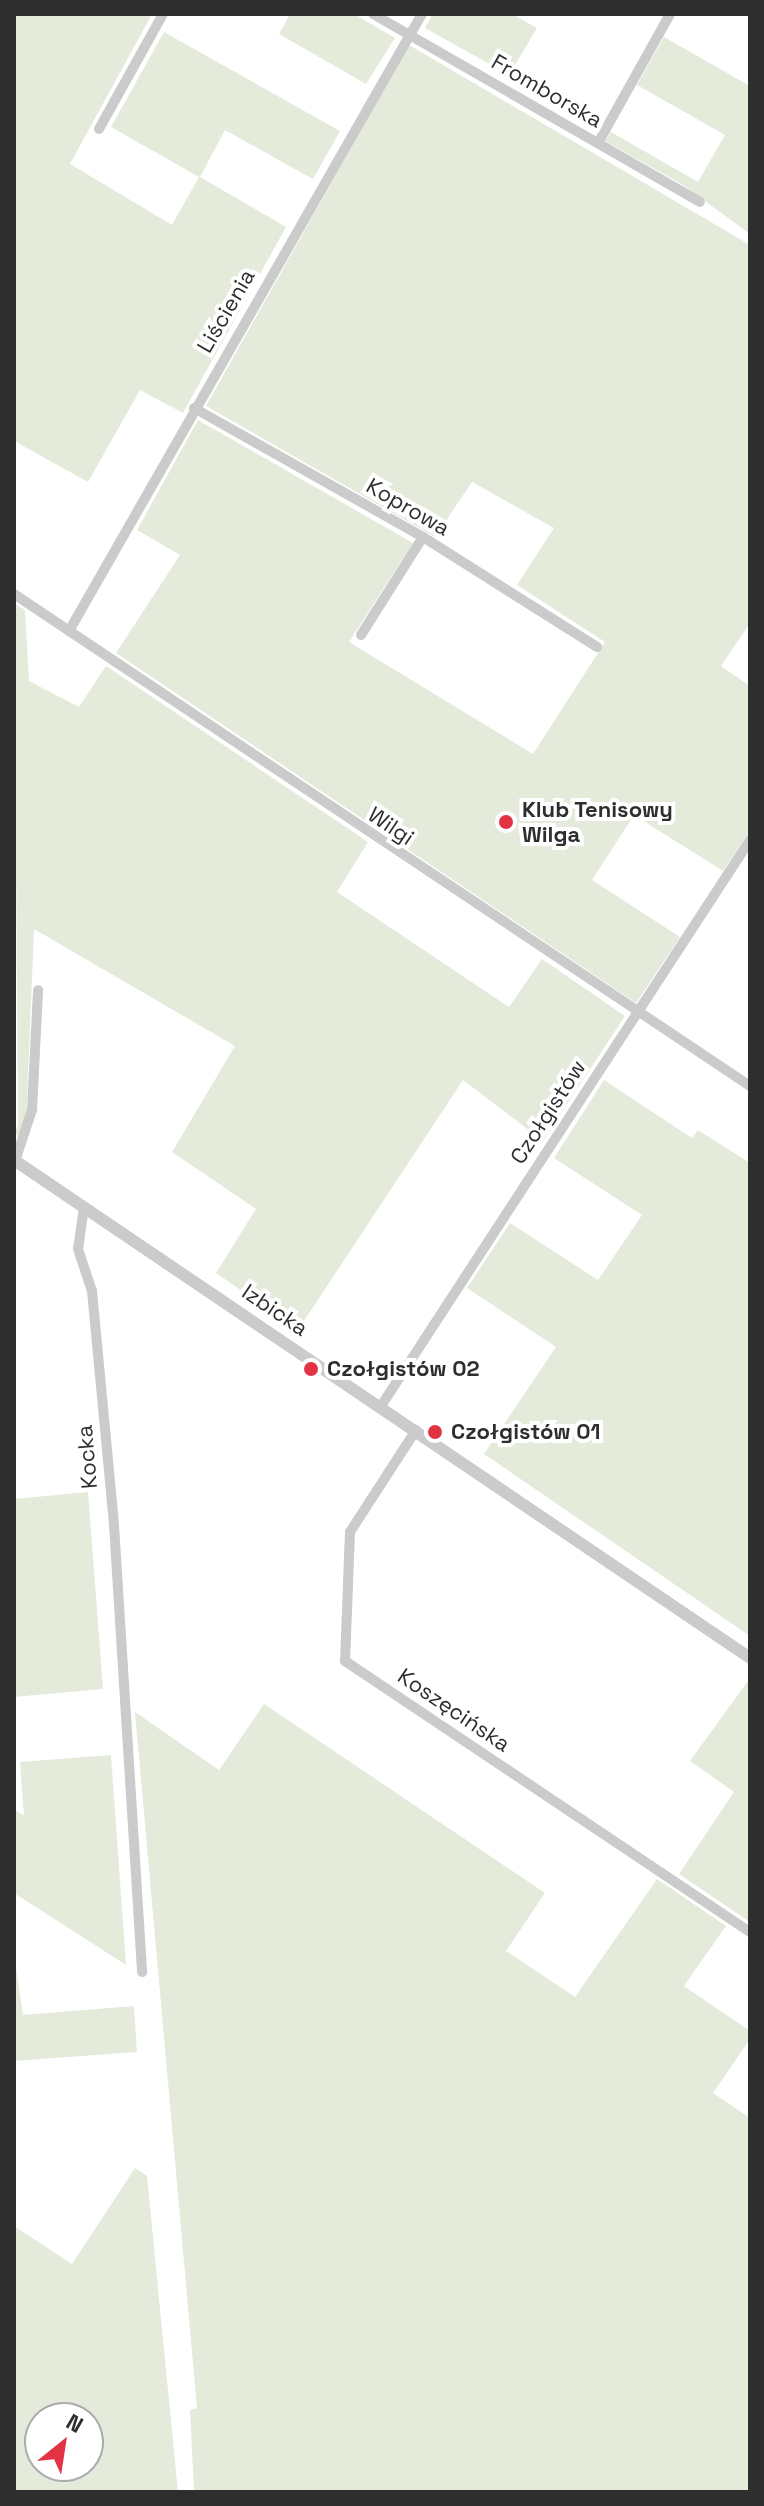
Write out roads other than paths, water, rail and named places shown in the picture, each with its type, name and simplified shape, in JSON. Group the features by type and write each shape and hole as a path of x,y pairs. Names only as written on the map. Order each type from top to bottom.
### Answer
{"street":[{"path":"99,129 163,14"},
{"name":"Fromborska","path":"373,14 700,202"},
{"name":"Liścienia","path":"69,631 422,14"},
{"path":"598,143 670,14"},
{"name":"Koprowa","path":"194,408 423,537 597,647"},
{"path":"361,635 423,537"},
{"name":"Wilgi","path":"14,594 635,1013 750,1086"},
{"name":"Czołgistów","path":"381,1406 750,840"},
{"path":"14,1160 32,1110 38,990"},
{"name":"Izbicka","path":"14,1160 750,1658"},
{"name":"Kocka","path":"84,1207 78,1249 92,1291 126,1705 142,1972"},
{"name":"Koszęcińska","path":"416,1430 350,1532 345,1661 750,1932"}],"place":[{"name":"Klub Tenisowy Wilga","path":"506,822"},
{"name":"Czołgistów 02","path":"311,1369"},
{"name":"Czołgistów 01","path":"435,1432"}]}
